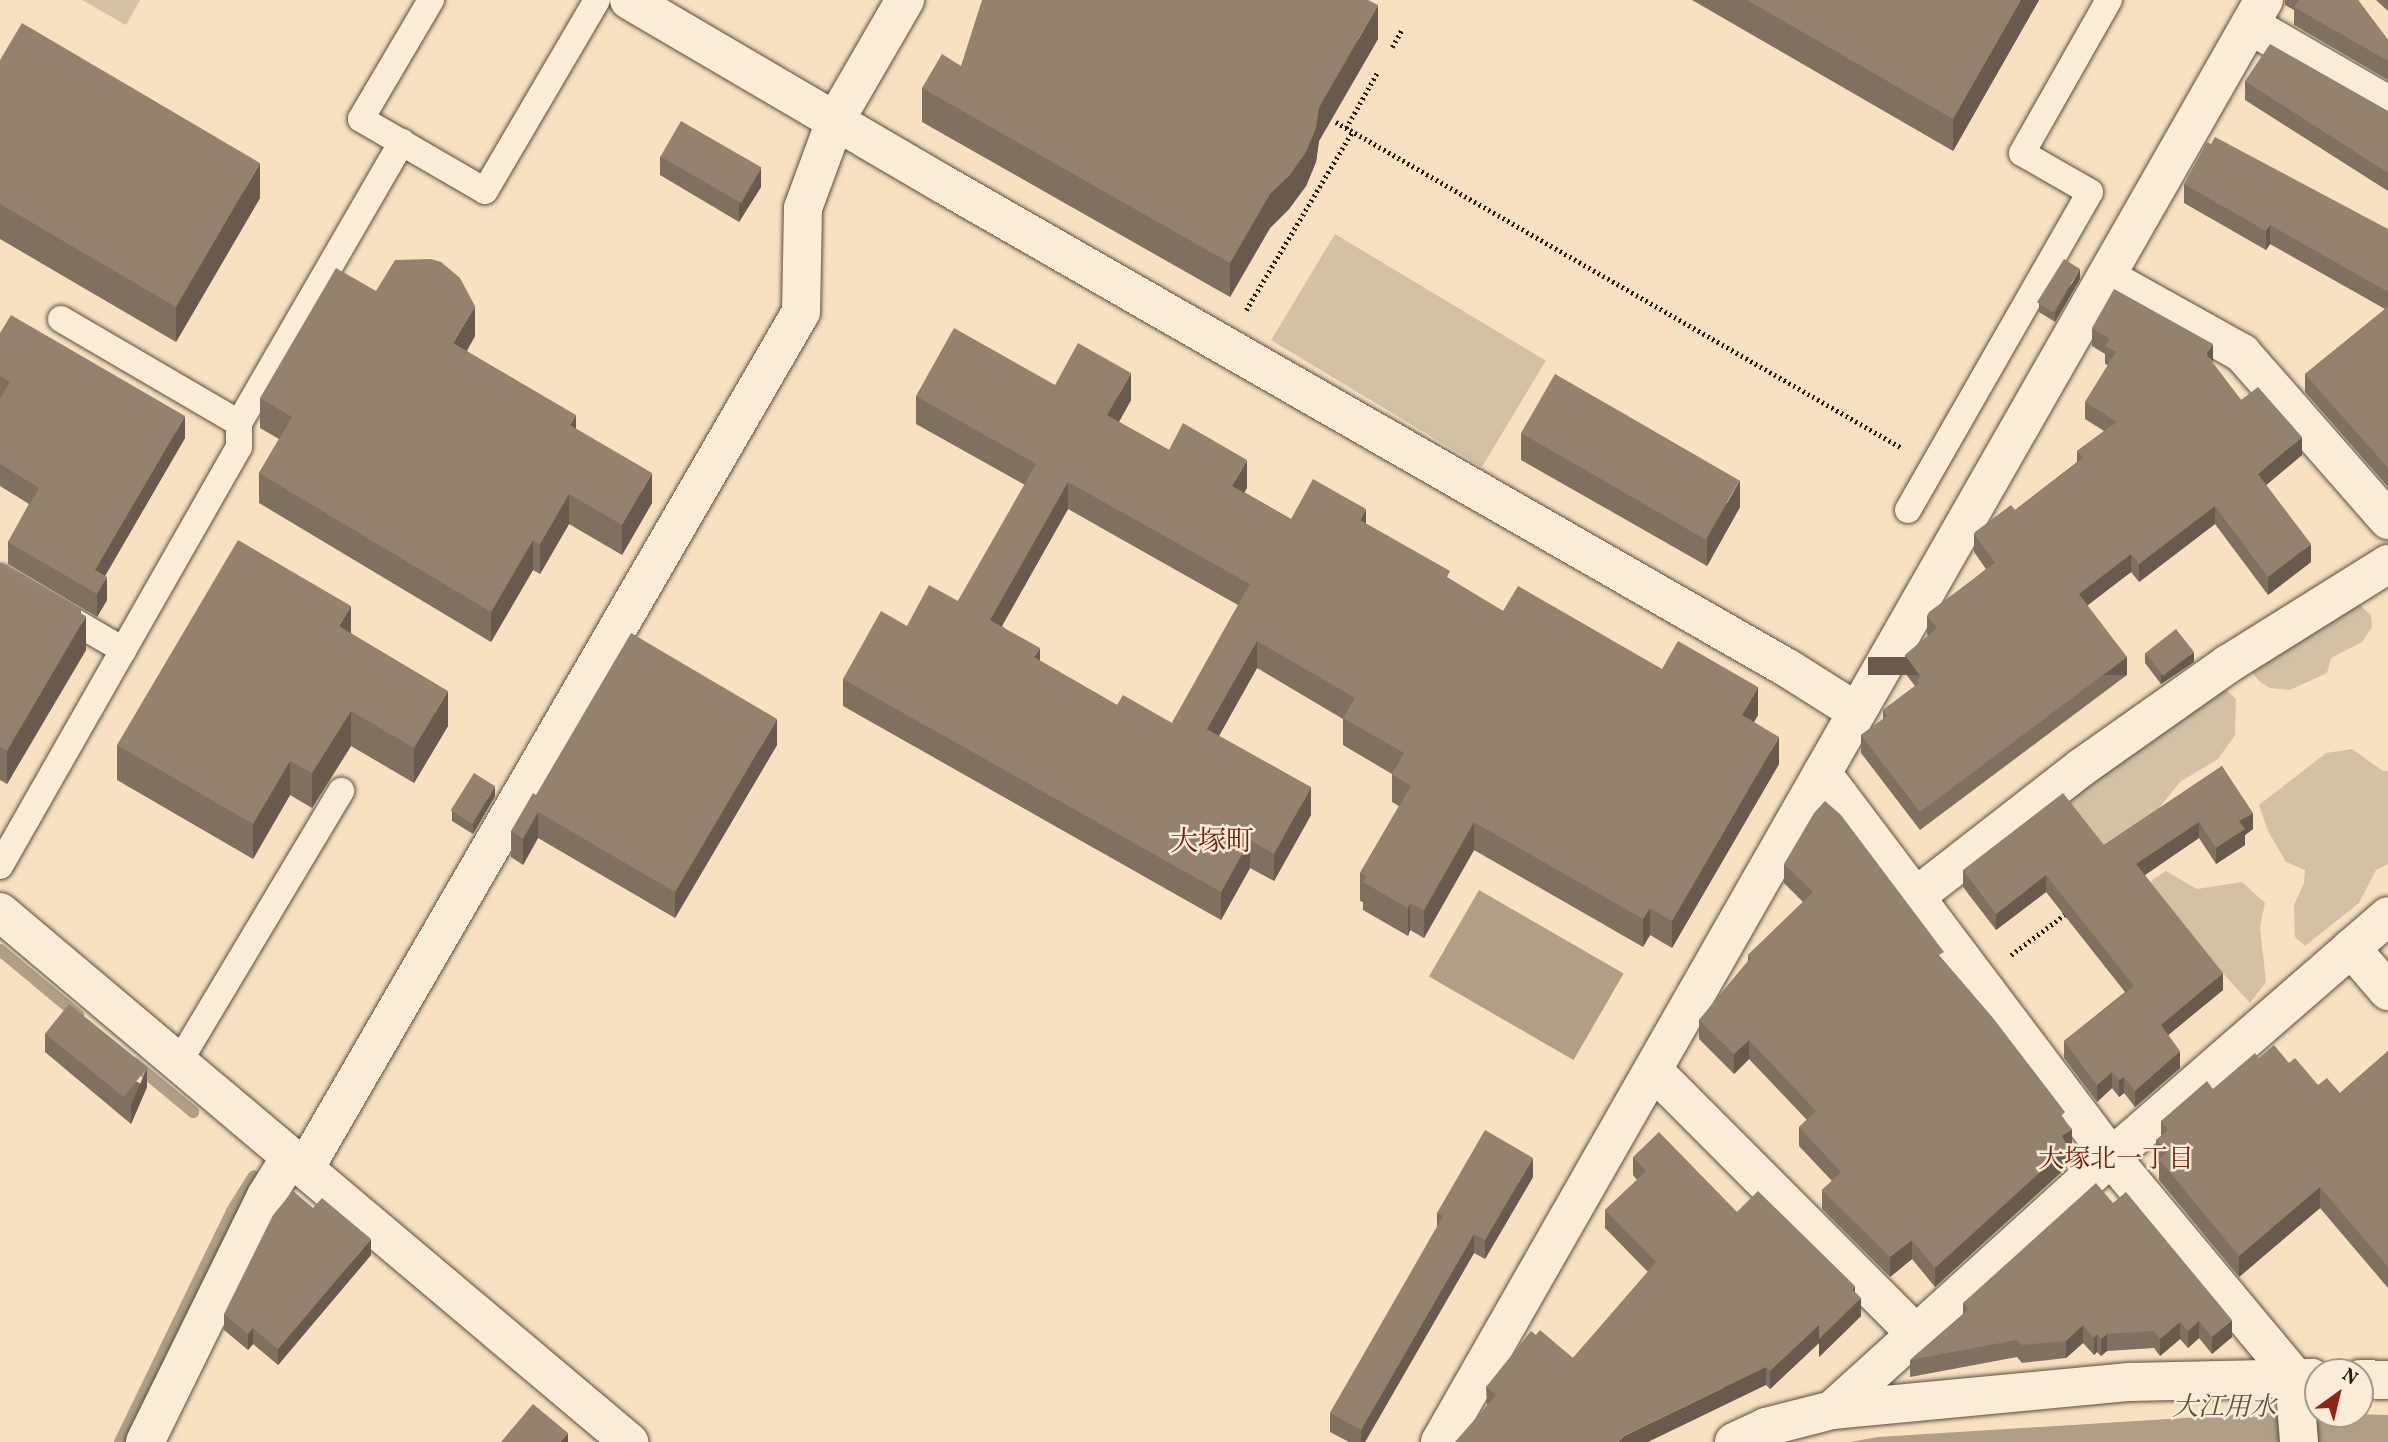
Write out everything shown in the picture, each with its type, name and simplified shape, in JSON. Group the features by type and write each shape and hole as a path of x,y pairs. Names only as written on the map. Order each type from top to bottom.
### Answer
{"street":[{"path":"629,0 965,197 1789,669 1857,712"},
{"path":"145,1442 266,1196 298,1162 801,312 803,208 836,120 905,0"},
{"path":"1440,1442 2257,13 2388,105"},
{"path":"2106,277 2242,352 2388,520"},
{"path":"1915,897 2104,751 2228,664 2388,564"},
{"path":"1822,773 2111,1157 2303,1386 2299,1442"},
{"path":"0,912 629,1442"},
{"path":"1832,1410 2111,1157 2388,916"},
{"path":"2351,948 2388,991"},
{"path":"1653,1070 1916,1334"},
{"path":"1734,1442 1766,1427 1832,1410 2130,1382 2303,1386"}],"lane":[{"path":"431,0 362,119 485,191 597,0"},
{"path":"1908,510 2090,192 2022,153 2109,0"},
{"path":"0,866 239,447 239,423 402,142"},
{"path":"61,319 239,423"},
{"path":"0,578 123,650"},
{"path":"179,1062 341,791"}],"path":[{"path":"1392,47 1403,28"},
{"path":"1346,128 1378,71"},
{"path":"1336,122 1933,466"},
{"path":"1246,310 1352,132"},
{"path":"1978,980 2074,907"}],"shaded area":[{"path":"82,0 140,0 126,25"},
{"path":"1335,234 1546,361 1482,467 1271,340"},
{"path":"2351,604 2361,606 2371,615 2372,627 2362,642 2331,658 2327,673 2290,690 2270,688 2260,682 2250,670"},
{"path":"2213,690 2227,691 2236,699 2235,735 2218,759 2180,782 2155,813 2111,854 2073,810 2069,797"},
{"path":"2352,749 2383,771 2388,771 2388,864 2376,870 2359,903 2305,946 2295,937 2294,905 2304,883 2305,870 2286,862 2268,831 2259,805 2326,753"},
{"path":"2166,871 2197,889 2242,882 2265,903 2260,927 2266,982 2250,1003 2147,890 2152,880"},
{"path":"1479,890 1624,974 1574,1060 1429,977"},
{"path":"2281,1412 2304,1413 2304,1428 2374,1428 2374,1415 2388,1415 2388,1442 1850,1442 1878,1437"}],"building":[{"path":"982,0 1368,0 1378,5 1319,107 1316,128 1306,152 1289,176 1270,194 1230,263 922,88 942,54 961,66"},
{"path":"1747,0 2021,0 1953,119"},
{"path":"2299,0 2358,0 2388,40 2388,61 2294,7"},
{"path":"22,23 260,163 176,307 0,204 0,60"},
{"path":"2270,44 2388,111 2388,173 2245,81"},
{"path":"681,121 762,168 741,203 660,157"},
{"path":"2215,137 2388,229 2388,292 2270,225 2266,231 2184,184 2207,142 2211,144"},
{"path":"431,259 441,262 460,278 475,306 453,343 576,415 570,425 652,473 622,525 569,494 540,544 533,540 491,612 259,473 292,417 260,398 336,268 376,291 395,260"},
{"path":"2064,259 2080,269 2053,312 2037,302"},
{"path":"2114,289 2213,344 2206,354 2241,400 2258,387 2302,437 2258,474 2311,544 2268,577 2215,506 2139,564 2131,554 2079,594 2127,657 1920,812 1861,735 1887,716 1883,710 1919,683 1917,680 1921,677 1905,655 1937,628 1927,616 1929,612 1995,563 1975,532 2011,505 2015,510 2083,458 2077,451 2117,422 2085,402 2116,352 2105,346 2110,339 2092,328"},
{"path":"2388,307 2388,468 2305,374"},
{"path":"11,315 185,416 95,570 107,577 97,594 8,542 39,488 0,464 0,399 10,382 0,376 0,333"},
{"path":"954,328 1055,385 1078,343 1131,373 1107,415 1169,450 1183,423 1247,460 1232,486 1291,519 1313,479 1366,509 1360,520 1450,571 1447,577 1503,611 1518,586 1662,669 1678,641 1758,687 1742,715 1779,737 1672,921 1650,908 1643,919 1474,822 1424,910 1410,903 1408,908 1363,882 1366,876 1360,873 1411,786 1392,774 1404,753 1343,718 1355,698 1257,641 1207,729 1311,787 1274,854 1250,840 1221,892 843,679 881,611 907,626 929,585 958,601 1036,464 916,396","holes":["1068,482 1250,584 1172,723 1123,695 1117,705 1034,657 1040,648 990,620"]},
{"path":"1555,374 1739,480 1705,539 1521,433"},
{"path":"238,540 351,606 339,626 448,691 414,748 351,711 312,773 290,761 253,824 117,745"},
{"path":"0,563 81,610 80,613 86,616 7,751 0,747"},
{"path":"2176,629 2194,652 2163,676 2145,653"},
{"path":"631,633 777,719 675,892 538,812 523,839 511,831 533,793 536,795"},
{"path":"2222,766 2253,813 2239,821 2245,829 2216,848 2199,822 2136,864 2223,973 2161,1025 2180,1051 2135,1091 2124,1077 2119,1080 2112,1072 2097,1085 2064,1041 2134,986 2046,875 1996,914 1963,870 2063,793 2104,845"},
{"path":"474,773 495,786 472,824 451,810"},
{"path":"1825,801 1841,815 1944,952 1939,955 1993,1018 2065,1112 2061,1116 2072,1129 2062,1136 2068,1147 1935,1268 1912,1240 1890,1257 1822,1190 1841,1172 1799,1127 1816,1111 1749,1040 1734,1054 1699,1020 1751,958 1748,955 1813,892 1784,864 1814,813"},
{"path":"69,1004 147,1068 124,1097 45,1034"},
{"path":"2274,1045 2289,1063 2295,1058 2318,1085 2327,1078 2340,1093 2388,1051 2388,1267 2320,1187 2239,1256 2159,1159 2167,1152 2156,1140 2168,1130 2161,1121 2207,1081 2213,1089 2255,1053 2259,1058"},
{"path":"1485,1130 1533,1158 1485,1240 1474,1234 1361,1430 1330,1413 1443,1216 1437,1213"},
{"path":"1659,1132 1737,1212 1758,1191 1855,1286 1852,1289 1861,1298 1819,1339 1819,1325 1770,1371 1766,1367 1624,1436 1618,1442 1455,1442 1496,1395 1486,1387 1531,1331 1536,1335 1540,1330 1573,1358 1656,1262 1605,1210 1646,1171 1633,1157"},
{"path":"2096,1183 2113,1203 2126,1192 2232,1320 2212,1337 2199,1321 2188,1331 2180,1322 2160,1339 2154,1331 2107,1334 2101,1339 2097,1334 2094,1338 2083,1325 2066,1341 2022,1345 2017,1340 1910,1360 1969,1309 1963,1303"},
{"path":"293,1191 313,1208 322,1198 371,1239 278,1349 253,1328 248,1334 224,1314 273,1215"},
{"path":"533,1404 568,1433 560,1442 501,1442"}],"waterway":[{"path":"0,950 78,1015"},
{"path":"134,1063 193,1112"},
{"path":"120,1442 232,1211 254,1176"}],"district":[{"name":"大塚町","path":"1212,843"},
{"name":"大塚北一丁目","path":"2116,1161"}],"water label":[{"name":"大江用水","path":"2224,1409"}]}
